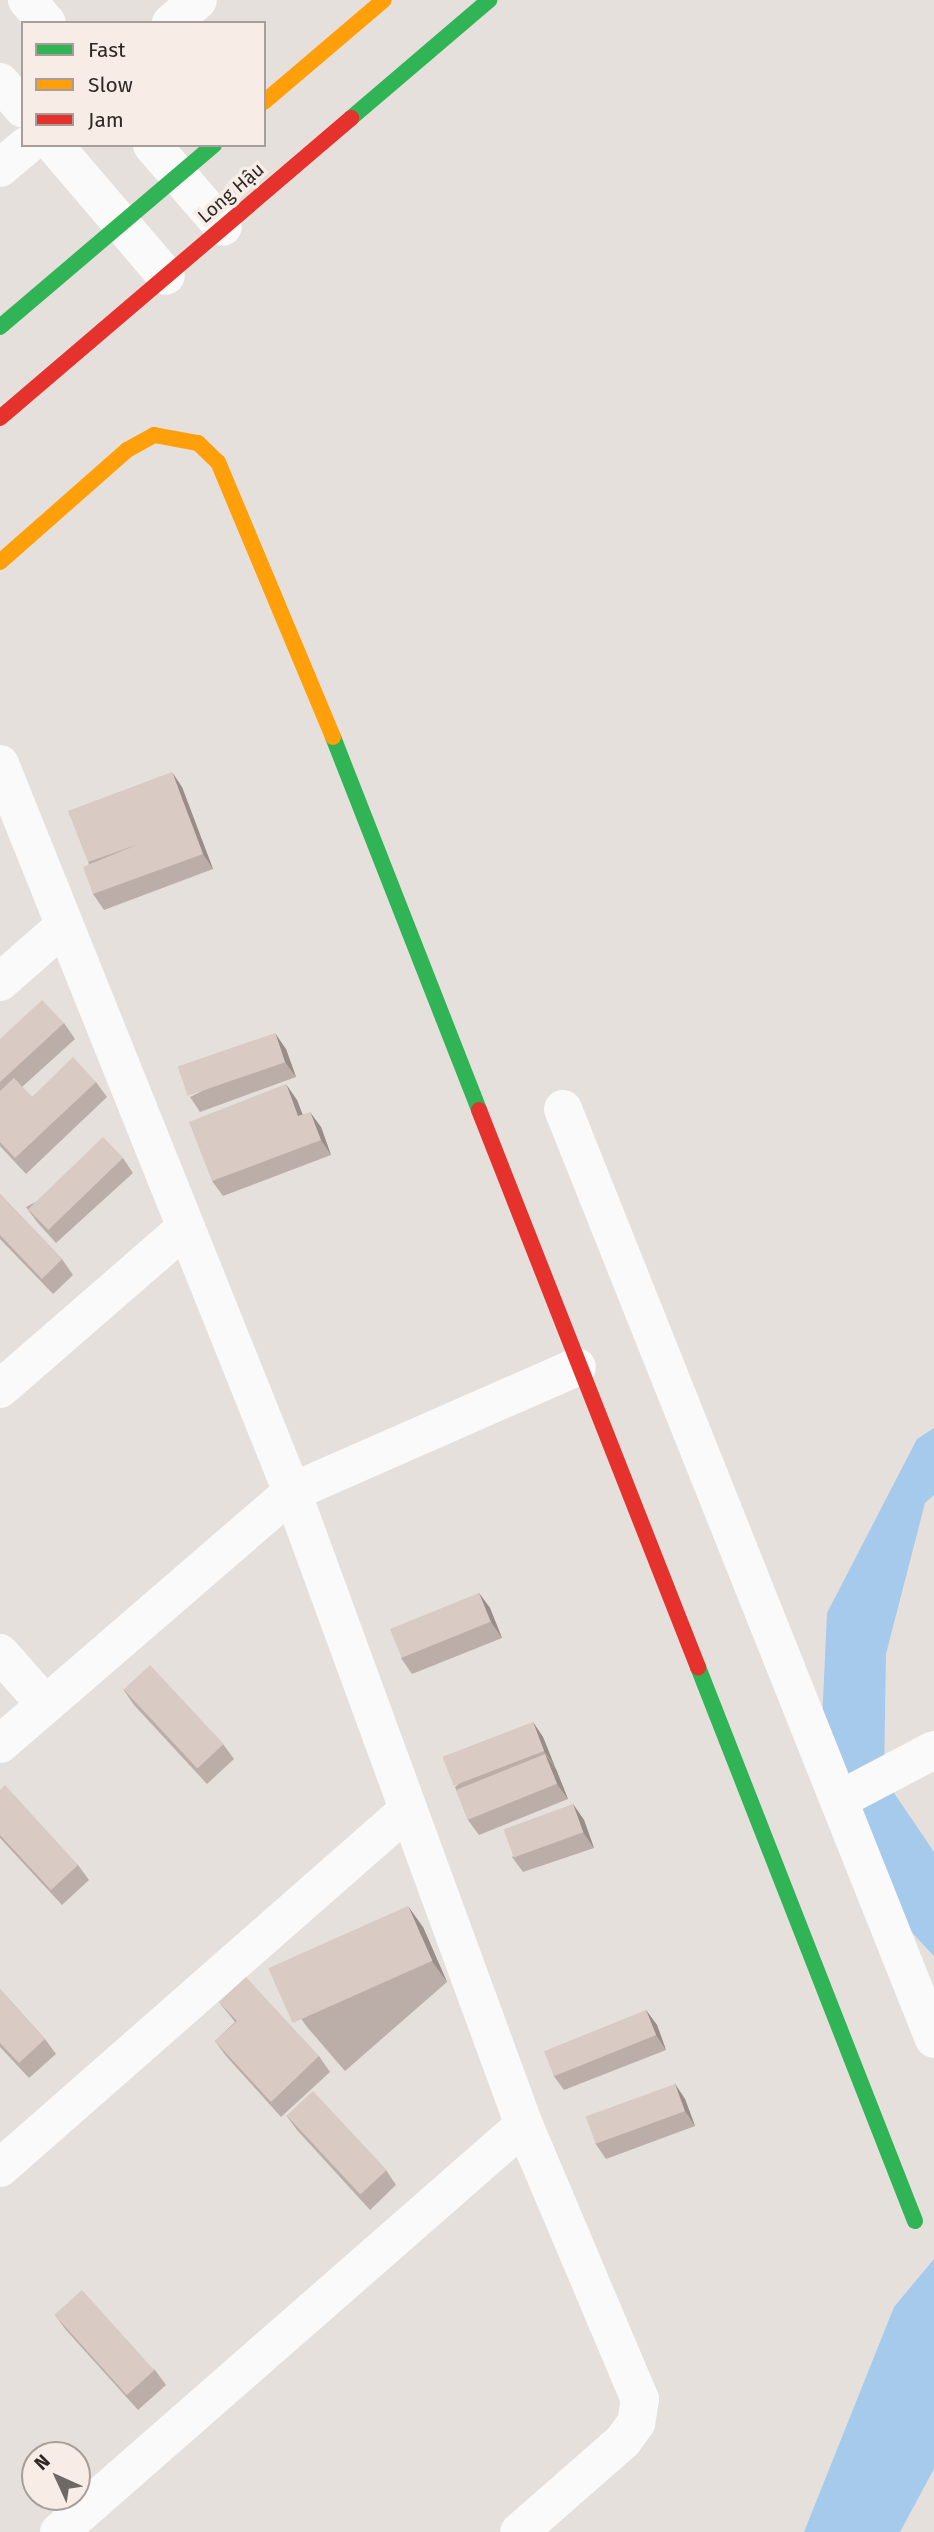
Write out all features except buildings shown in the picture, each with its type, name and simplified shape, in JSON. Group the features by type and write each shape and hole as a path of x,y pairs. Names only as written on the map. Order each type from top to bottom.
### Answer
{"street":[{"path":"27,0 45,21"},
{"path":"173,21 198,0"},
{"path":"266,100 384,0"},
{"name":"Long Hậu","path":"0,418 489,0"},
{"path":"0,82 21,106"},
{"path":"0,168 25,147"},
{"path":"56,147 166,276"},
{"path":"154,147 223,228"},
{"path":"0,327 212,147"},
{"path":"0,562 127,450 154,435 198,443 218,462 314,688 915,2221"},
{"path":"0,764 182,1231 292,1492 524,2125 640,2399 636,2423 623,2441 519,2532"},
{"path":"0,982 64,926"},
{"path":"563,1110 934,2039"},
{"path":"0,1389 182,1231"},
{"path":"0,1744 292,1492 578,1367"},
{"path":"0,1653 45,1704"},
{"path":"839,1800 934,1750"},
{"path":"0,2168 408,1810"},
{"path":"59,2532 524,2125"}],"water":[{"path":"934,1428 934,1495 925,1503 886,1654 884,1778 934,1852 934,1956 901,1921 820,1764 827,1613 917,1439"},
{"path":"934,2259 934,2469 900,2532 804,2532 894,2307"}],"traffic: fast":[{"path":"351,118 489,0"},
{"path":"0,327 212,147"},
{"path":"333,737 479,1110"},
{"path":"698,1667 915,2221"}],"traffic: slow":[{"path":"266,100 384,0"},
{"path":"0,562 127,450 154,435 198,443 218,462 333,737"}],"traffic: jam":[{"path":"0,418 351,118"},
{"path":"479,1110 698,1667"}]}
